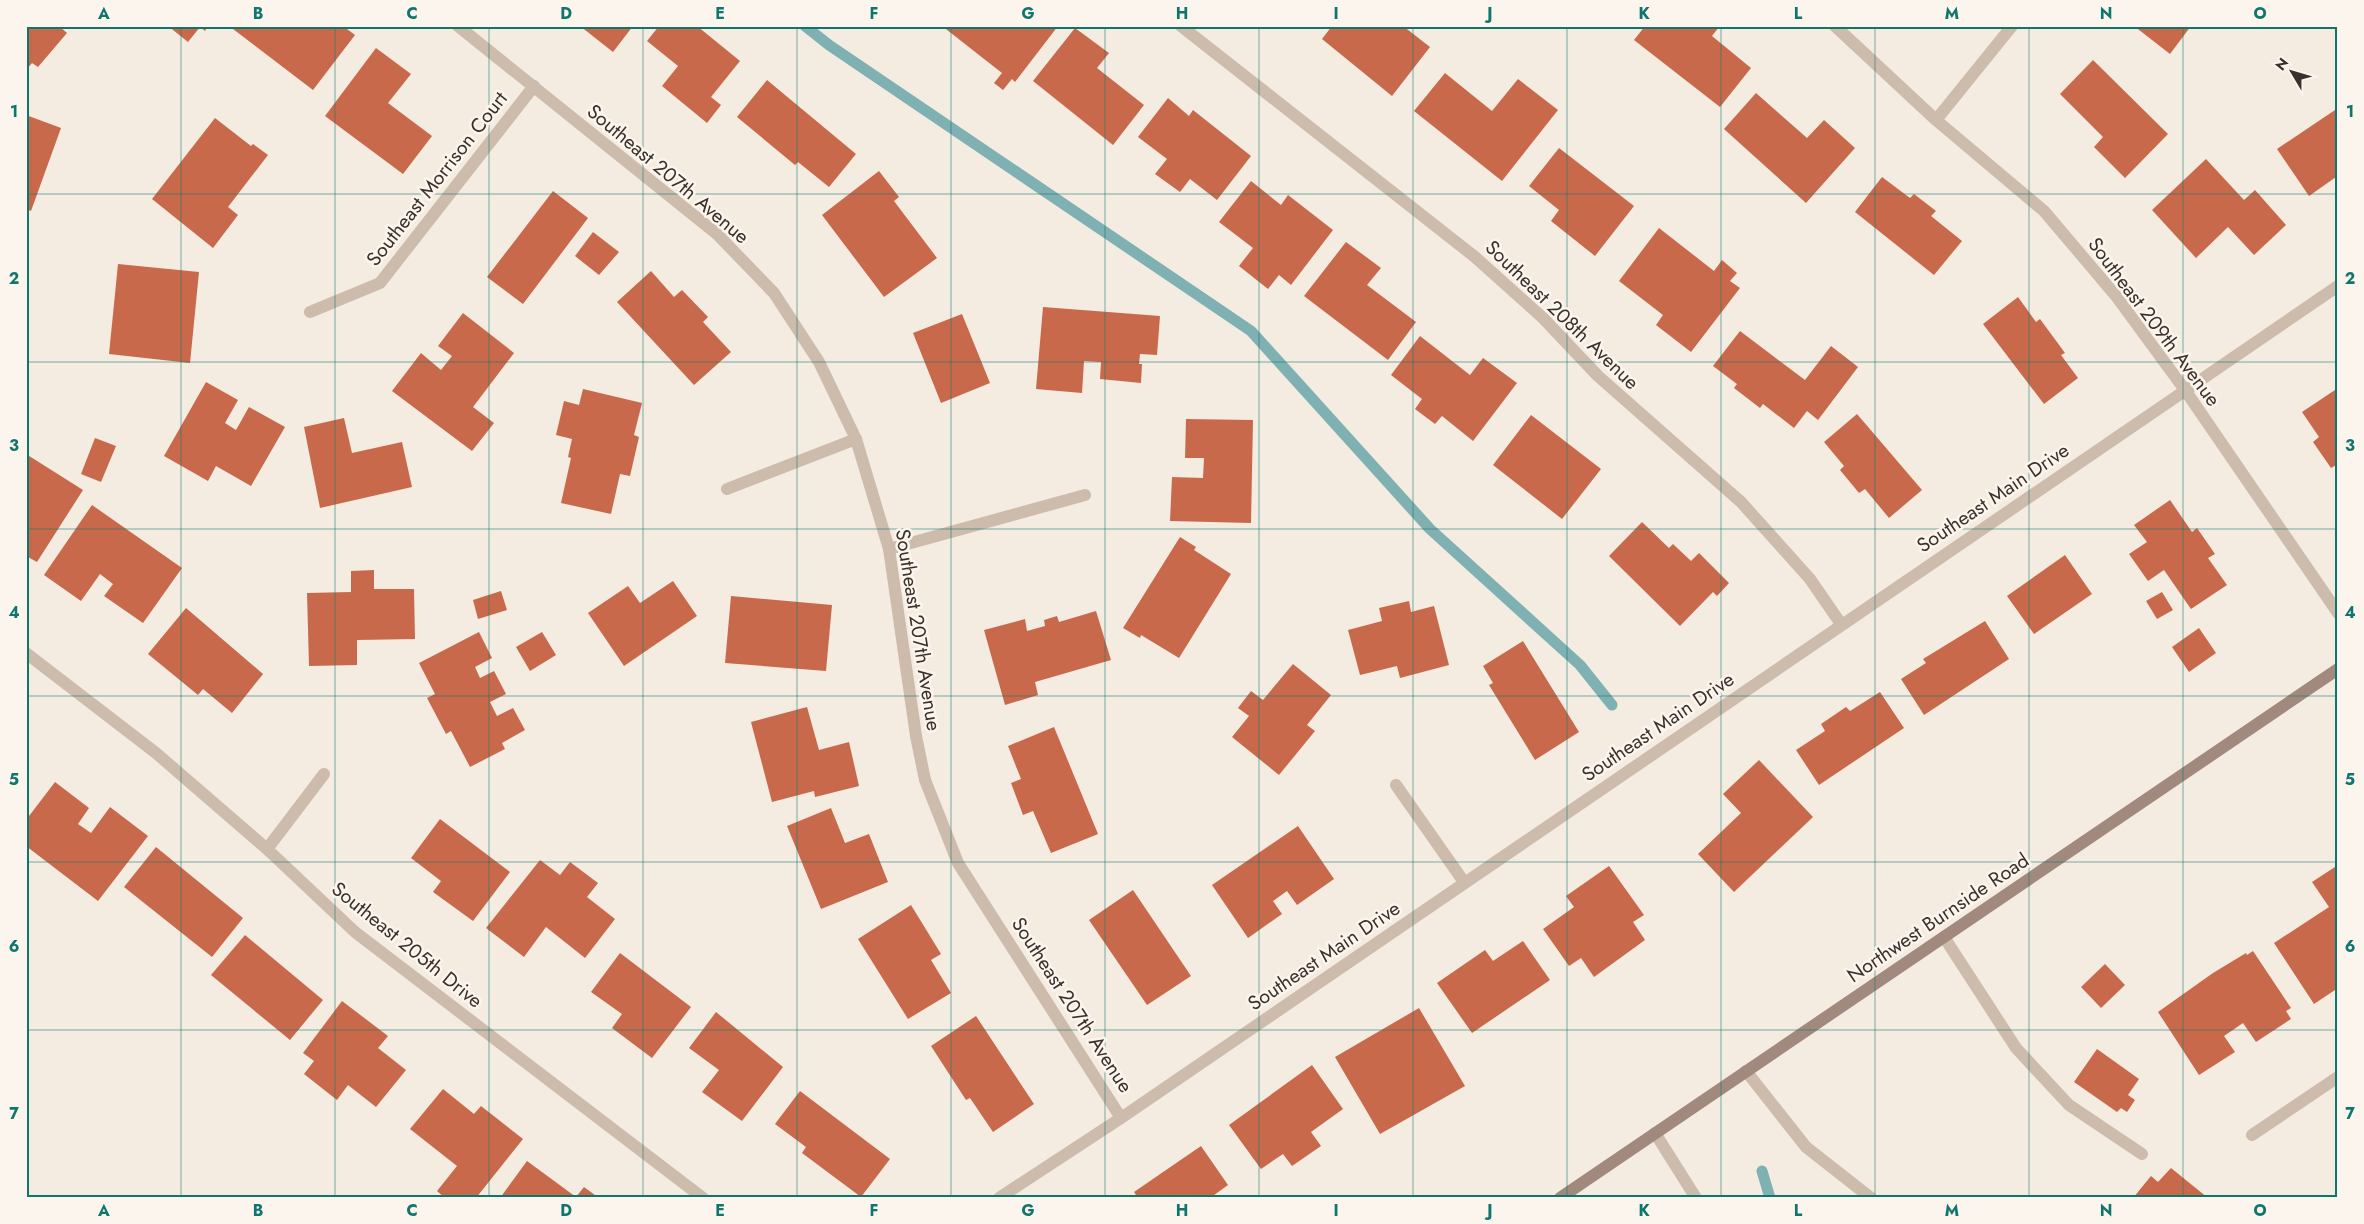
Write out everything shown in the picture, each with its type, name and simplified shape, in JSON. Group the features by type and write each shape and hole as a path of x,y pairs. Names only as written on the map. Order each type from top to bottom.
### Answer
{"main road":[{"name":"Northwest Burnside Road","path":"1560,1198 2338,669"}],"street":[{"name":"Southeast 207th Avenue","path":"458,26 717,234 774,293 819,362 856,439 889,549 916,736 925,780 958,864 1122,1118"},
{"name":"Southeast 208th Avenue","path":"1181,26 1476,258 1543,318 1598,376 1741,502 1810,579 1841,624"},
{"name":"Southeast 209th Avenue","path":"1834,26 1936,120 2044,211 2116,296 2185,390 2338,614"},
{"path":"1936,120 2012,26"},
{"name":"Southeast Morrison Court","path":"310,312 380,283 534,86"},
{"name":"Southeast Main Drive","path":"999,1198 1122,1118 1841,624 2338,286"},
{"path":"727,489 856,439"},
{"path":"889,549 1085,495"},
{"name":"Southeast 205th Drive","path":"26,653 156,753 267,849 355,932 703,1198"},
{"path":"267,849 324,774"},
{"path":"1396,785 1464,882"},
{"path":"1944,936 2016,1048 2069,1104 2142,1154"},
{"path":"1746,1070 1806,1147 1855,1192 1871,1198"},
{"path":"2252,1135 2338,1077"},
{"path":"1655,1133 1696,1198"}],"building":[{"path":"26,26 59,26 67,33 38,67 32,63 26,70"},
{"path":"168,26 208,26 205,31 200,27 188,42"},
{"path":"235,26 343,26 355,35 313,90 233,29"},
{"path":"580,26 633,26 613,52"},
{"path":"659,26 697,26 740,61 711,97 721,105 707,123 662,86 678,66 647,41"},
{"path":"942,26 1058,26 1015,82 1012,79 1003,90 994,83 1002,73"},
{"path":"1332,26 1403,26 1430,47 1392,96 1322,39"},
{"path":"1645,26 1717,26 1719,27 1712,36 1751,68 1720,107 1634,40"},
{"path":"2134,26 2191,26 2170,54"},
{"path":"1075,28 1109,53 1097,68 1144,105 1113,145 1033,81"},
{"path":"376,48 411,74 388,103 432,136 403,174 325,116"},
{"path":"2093,60 2168,134 2125,178 2094,147 2103,137 2060,94"},
{"path":"1445,73 1492,111 1518,79 1558,110 1502,181 1414,111"},
{"path":"767,80 856,154 829,187 798,162 795,165 737,117"},
{"path":"1756,93 1807,138 1824,120 1855,148 1806,203 1724,129"},
{"path":"1168,98 1189,116 1193,110 1251,156 1217,200 1190,179 1180,192 1155,174 1167,159 1138,137"},
{"path":"2338,108 2338,180 2336,177 2309,196 2277,149"},
{"path":"26,115 61,128 31,211 26,209"},
{"path":"215,118 251,146 253,144 268,155 228,207 238,215 213,248 152,199"},
{"path":"1559,148 1634,206 1595,256 1551,221 1559,210 1529,186"},
{"path":"2206,159 2244,200 2255,190 2286,225 2254,255 2228,227 2196,258 2152,210"},
{"path":"879,171 899,197 894,201 937,258 884,297 822,215"},
{"path":"1882,177 1910,198 1914,194 1936,211 1931,216 1962,241 1934,275 1855,212"},
{"path":"1251,181 1281,205 1288,195 1333,230 1291,285 1279,275 1268,289 1239,266 1253,248 1219,222"},
{"path":"553,191 588,218 523,304 487,277"},
{"path":"1659,228 1714,271 1722,260 1737,273 1730,281 1740,288 1691,352 1656,325 1663,315 1619,281"},
{"path":"593,232 619,252 599,275 575,256"},
{"path":"1346,242 1381,268 1367,285 1416,322 1388,360 1304,296"},
{"path":"118,264 199,272 190,363 109,354"},
{"path":"651,271 674,297 682,290 708,317 703,322 731,352 694,385 617,302"},
{"path":"2018,297 2036,322 2040,319 2065,353 2061,355 2078,378 2044,404 1983,324"},
{"path":"1043,307 1160,316 1157,355 1140,354 1139,364 1142,364 1141,383 1100,379 1101,362 1084,361 1082,393 1036,389"},
{"path":"463,313 514,353 473,407 494,423 472,451 392,391 421,353 441,370 452,356 438,346"},
{"path":"962,314 990,383 941,403 913,333"},
{"path":"1740,331 1805,380 1831,346 1858,367 1818,420 1807,411 1794,428 1763,404 1760,408 1734,388 1737,384 1713,366"},
{"path":"1420,336 1470,375 1483,358 1517,383 1473,441 1442,416 1435,424 1415,409 1422,399 1391,375"},
{"path":"206,382 238,400 225,423 236,430 249,407 285,427 251,486 216,466 208,481 164,456"},
{"path":"2338,388 2338,464 2331,468 2313,442 2319,437 2302,412"},
{"path":"583,389 642,403 634,435 639,437 630,476 620,474 611,514 561,503 571,458 568,457 572,439 556,435 564,401 579,405"},
{"path":"1857,414 1922,490 1889,518 1865,489 1859,493 1840,470 1844,466 1824,442"},
{"path":"1531,415 1601,469 1562,519 1493,465"},
{"path":"344,418 352,453 402,442 412,487 320,508 304,427"},
{"path":"1186,419 1253,420 1251,523 1170,521 1172,477 1203,478 1204,458 1185,458"},
{"path":"95,438 116,446 101,482 81,474"},
{"path":"26,454 83,490 37,562 26,556"},
{"path":"2170,500 2192,532 2197,528 2215,554 2208,558 2227,585 2191,609 2164,570 2148,581 2129,554 2147,542 2134,525"},
{"path":"92,505 182,568 143,623 104,596 113,584 100,574 81,601 44,575"},
{"path":"1642,522 1669,548 1673,544 1691,561 1699,553 1729,583 1717,596 1713,592 1680,626 1609,556"},
{"path":"1180,537 1196,547 1194,550 1231,574 1179,658 1141,635 1140,638 1123,628"},
{"path":"2065,555 2092,594 2034,634 2007,596"},
{"path":"374,570 374,589 414,589 415,639 357,640 357,665 309,666 307,593 351,592 351,571"},
{"path":"673,581 697,616 624,666 588,613 628,586 640,603"},
{"path":"501,591 507,610 478,619 473,600"},
{"path":"2162,592 2173,610 2157,619 2146,601"},
{"path":"731,596 832,605 826,671 725,663"},
{"path":"1409,601 1411,612 1434,606 1449,665 1400,678 1397,666 1360,675 1348,630 1382,621 1379,608"},
{"path":"186,608 263,674 232,713 203,689 198,695 148,654"},
{"path":"1096,611 1111,660 1035,682 1038,695 1005,705 984,630 1025,619 1027,631 1045,626 1044,620 1057,616 1059,622"},
{"path":"1985,621 2009,659 1924,715 1901,679 1926,663 1923,659"},
{"path":"2199,628 2216,653 2189,672 2172,647"},
{"path":"479,632 492,658 475,667 480,678 494,671 506,694 490,702 497,716 513,708 525,730 502,743 505,749 470,767 451,731 446,734 427,698 435,694 419,663"},
{"path":"542,632 556,655 530,671 516,647"},
{"path":"1523,641 1579,732 1535,760 1489,685 1493,683 1483,666"},
{"path":"1293,664 1331,695 1307,725 1315,731 1279,775 1232,737 1249,716 1238,708 1251,691 1263,700"},
{"path":"1880,692 1904,728 1819,785 1796,750 1825,731 1821,724 1846,707 1850,711"},
{"path":"807,707 819,750 849,742 859,786 815,797 814,791 772,802 751,722"},
{"path":"1054,727 1098,834 1051,853 1033,811 1023,815 1011,783 1021,779 1008,746"},
{"path":"1759,760 1813,817 1734,892 1698,854 1741,813 1723,794"},
{"path":"55,782 89,808 78,824 91,833 110,807 148,836 98,901 26,846 26,820"},
{"path":"831,808 845,843 869,834 888,882 821,909 787,826"},
{"path":"440,819 510,872 473,921 433,892 441,881 411,858"},
{"path":"1298,826 1334,879 1297,905 1287,891 1273,901 1282,914 1248,938 1212,885"},
{"path":"156,847 243,918 212,957 124,887"},
{"path":"540,860 560,875 570,862 598,883 587,897 615,919 585,958 546,927 524,957 486,928"},
{"path":"2338,865 2338,988 2314,1004 2274,943 2329,907 2312,882"},
{"path":"1609,866 1644,915 1633,922 1645,940 1594,977 1581,958 1569,966 1543,929 1574,907 1566,896"},
{"path":"1133,890 1191,976 1147,1005 1089,920"},
{"path":"911,905 941,954 931,960 951,993 908,1019 858,939"},
{"path":"245,935 323,1000 290,1040 211,975"},
{"path":"1523,941 1550,980 1472,1033 1437,983 1485,950 1493,961"},
{"path":"2253,951 2291,1008 2286,1011 2291,1019 2256,1042 2243,1023 2224,1036 2235,1052 2199,1075 2158,1012 2213,973 2246,953 2247,955"},
{"path":"620,953 691,1007 652,1058 612,1028 622,1014 591,992"},
{"path":"2105,964 2125,985 2101,1008 2081,987"},
{"path":"342,1001 388,1036 378,1048 406,1070 376,1107 348,1085 337,1100 304,1074 314,1061 303,1053"},
{"path":"1419,1008 1465,1086 1380,1134 1335,1057"},
{"path":"716,1012 783,1067 742,1121 702,1092 719,1070 689,1048"},
{"path":"976,1016 1034,1104 993,1132 970,1098 966,1100 931,1046"},
{"path":"2097,1049 2139,1079 2128,1095 2135,1100 2127,1112 2121,1108 2117,1112 2074,1082"},
{"path":"1312,1065 1343,1109 1311,1132 1321,1146 1292,1166 1283,1154 1261,1169 1229,1125"},
{"path":"443,1089 474,1114 481,1106 523,1139 476,1198 445,1198 437,1191 457,1166 410,1129"},
{"path":"800,1091 890,1159 861,1197 802,1153 806,1147 775,1124"},
{"path":"1201,1146 1228,1185 1210,1198 1138,1198 1134,1192"},
{"path":"527,1161 576,1197 584,1187 599,1198 500,1198"},
{"path":"2171,1168 2208,1198 2133,1198 2151,1176 2158,1182"}],"waterway":[{"path":"805,26 829,45 1251,331 1430,529 1580,665 1612,705"},
{"path":"1762,1171 1770,1198"}]}
